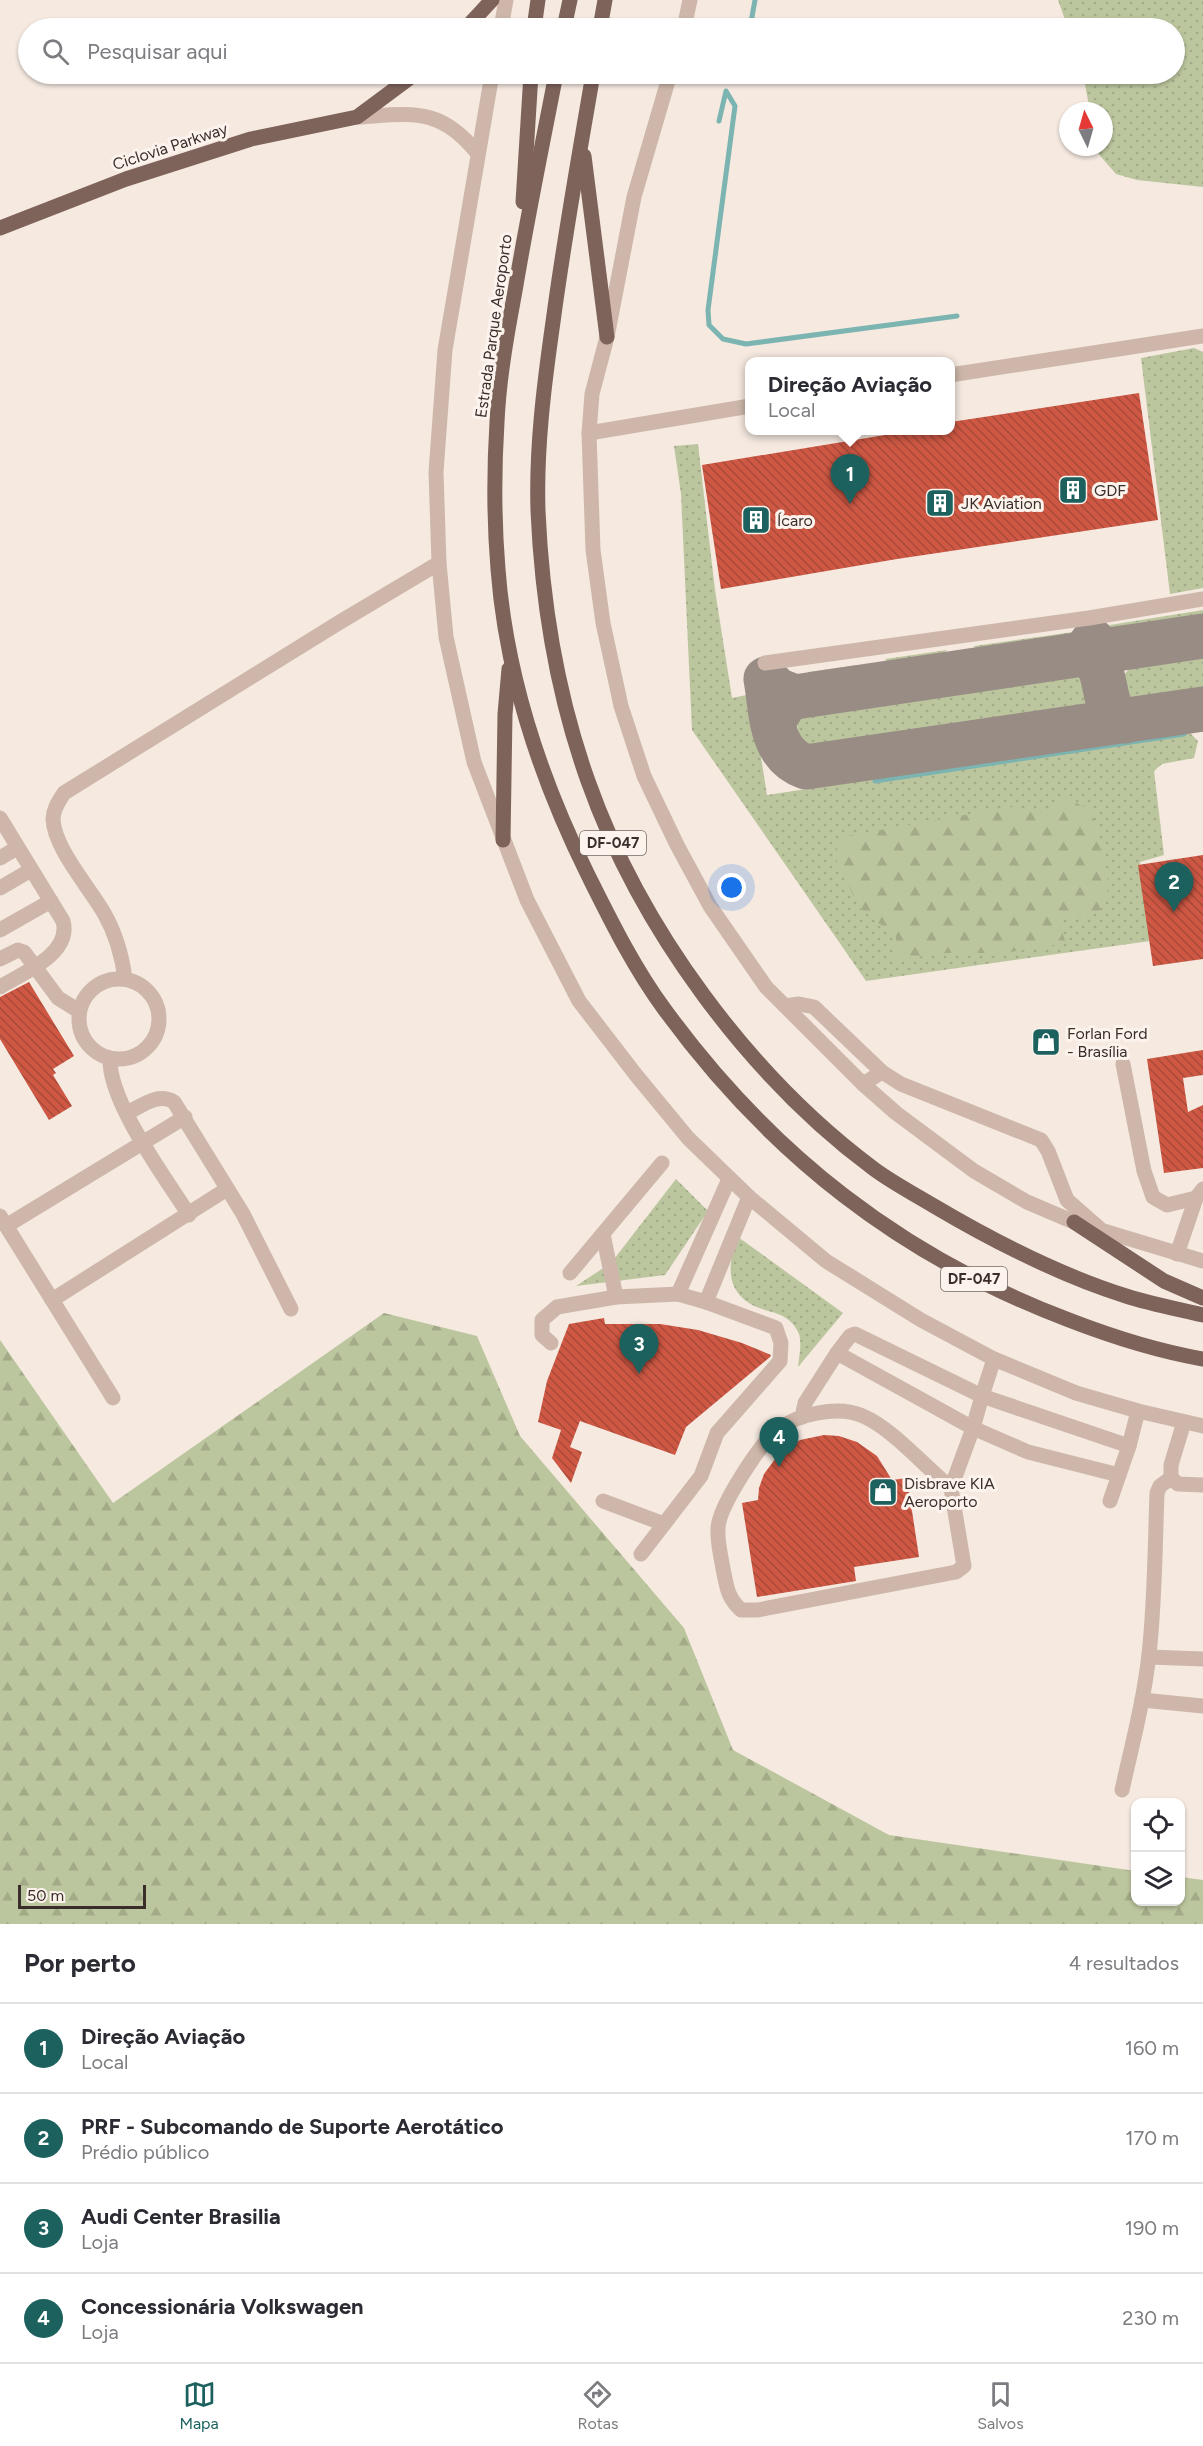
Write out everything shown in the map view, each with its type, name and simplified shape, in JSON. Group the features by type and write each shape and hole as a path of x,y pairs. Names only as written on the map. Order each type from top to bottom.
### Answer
{"main road":[{"path":"475,18 492,0"},
{"path":"535,18 538,0"},
{"path":"566,18 570,0"},
{"path":"602,18 605,0"},
{"name":"Ciclovia Parkway","path":"0,228 126,179 251,139 357,117 402,84"},
{"path":"521,258 530,84"},
{"name":"Estrada Parque Aeroporto","path":"554,84 507,333 496,429 495,504 498,572 510,651 519,693 538,759 570,839 621,941 664,1008 720,1080 789,1150 849,1201 915,1245 968,1276 1020,1302 1114,1337 1203,1359"},
{"name":"DF-047","path":"591,84 546,372 540,440 538,508 543,581 552,642 568,717 588,782 616,851 678,956 727,1026 763,1070 819,1125 877,1172 993,1241 1127,1296 1203,1315"},
{"path":"582,139 607,338"},
{"path":"503,840 505,714 510,651"},
{"path":"1074,1222 1164,1281 1203,1298"}],"street":[{"path":"503,18 506,0"},
{"path":"686,18 690,0"},
{"path":"490,84 444,362 435,472 439,563 446,637 474,762 527,900 579,1001 688,1138 749,1197 826,1262 921,1320 994,1359 1076,1394 1203,1426"},
{"path":"667,84 634,197 607,338 592,394 589,433 593,550 603,623 621,706 644,776 710,906 766,987 863,1084 974,1171 1027,1202 1103,1232 1203,1260"},
{"name":"Ciclovia Parkway","path":"357,117 418,114 437,119 456,130 478,154"},
{"path":"955,374 1203,336"},
{"path":"589,433 745,407"},
{"path":"125,979 123,958 118,942 105,915 61,845 55,827 53,816 64,793 439,563"},
{"path":"765,663 1089,618 1203,599"},
{"path":"0,818 63,921 65,936 56,950 0,987"},
{"path":"0,858 17,848"},
{"path":"0,888 31,870"},
{"path":"0,930 51,901"},
{"path":"0,959 21,950 58,998 79,1011"},
{"path":"112,979 125,979 138,984 150,993 157,1005 159,1019 157,1033 149,1045 138,1054 124,1059 110,1058 88,1046 78,1024 79,1011 83,1000 96,986 112,979"},
{"path":"785,1006 799,1004 814,1007 882,1072 901,1084 1041,1140 1048,1151 1067,1200 1103,1232"},
{"path":"110,1058 112,1079 128,1113 189,1215"},
{"path":"1123,1064 1144,1171 1153,1197 1167,1205 1200,1193"},
{"path":"863,1084 882,1072"},
{"path":"128,1113 154,1100 167,1097 174,1102 243,1214 291,1309"},
{"path":"113,1398 3,1221 185,1117"},
{"path":"570,1273 662,1163"},
{"path":"678,1294 729,1179"},
{"path":"52,1300 227,1190"},
{"path":"1177,1254 1200,1193"},
{"path":"706,1302 749,1197"},
{"path":"603,1234 616,1297"},
{"path":"696,1253 722,1264"},
{"path":"551,1344 542,1335 542,1320 557,1306 616,1297 678,1294 776,1328 781,1343 780,1361 717,1433 701,1476 641,1554"},
{"path":"802,1417 805,1403 837,1353 850,1336 855,1334 982,1396 1129,1446"},
{"path":"837,1353 974,1428 1028,1452 1119,1476"},
{"path":"951,1488 890,1435 862,1415 838,1411 802,1417 776,1432 733,1488 717,1527 727,1590 731,1600 741,1610 769,1607 956,1572 962,1568 965,1562 951,1488 974,1428 994,1359"},
{"path":"1110,1501 1129,1446 1138,1411"},
{"path":"1122,1790 1149,1657 1155,1589 1154,1542 1157,1493 1160,1486 1171,1478 1172,1465 1184,1422"},
{"path":"1171,1478 1178,1484 1203,1485"},
{"path":"603,1501 664,1524"},
{"path":"1149,1657 1203,1659"},
{"path":"1142,1700 1203,1706"}],"green space":[{"path":"1058,0 1203,0 1203,187 1137,180 1116,174 1100,156 1113,156 1113,102 1088,102 1085,84 1185,84 1185,18 1064,18"},
{"path":"1194,348 1203,352 1203,588 1170,594 1141,358"},
{"path":"698,444 715,590 732,698 751,694 767,795 1188,731 1198,741 1194,758 1162,764 1154,771 1164,855 1140,862 1150,941 866,981 692,730 681,494 674,446"},
{"path":"1203,610 1203,624 1128,637 1112,637 1108,632 1110,625"},
{"path":"1073,632 1074,639 1069,646 1033,654 990,656 980,652 974,646"},
{"path":"947,650 933,663 917,670 900,670 885,659"},
{"path":"1203,650 1203,698 1166,705 1152,705 1128,698 1122,690 1121,678 1138,659"},
{"path":"857,665 849,675 836,682 815,681 809,677 808,672"},
{"path":"1068,671 1089,684 1093,696 1092,703 1079,716 1056,725 816,754 803,746 798,734 797,722 804,714 817,709"},
{"path":"1066,797 1091,811 1104,853 1108,885 1106,899 1099,910 1088,917 1056,916 1066,943 1005,953 947,953 895,960 896,937 860,908 837,865 837,846 846,836 1010,807 1045,813"},
{"path":"676,1179 708,1211 665,1275 576,1286 611,1263"},
{"path":"738,1237 843,1313 798,1367 800,1342 799,1334 794,1326 783,1316 749,1303 735,1289 731,1264"},
{"path":"384,1313 477,1336 520,1436 684,1628 733,1750 889,1835 1131,1870 1131,1906 1185,1906 1185,1878 1203,1880 1203,1924 0,1924 0,1340 113,1503"}],"building":[{"path":"1139,393 1158,520 897,559 721,589 702,465 885,435 955,435 955,421"},
{"path":"1203,855 1203,959 1153,966 1138,865"},
{"path":"29,982 74,1056 53,1069 56,1073 53,1075 72,1106 49,1120 0,1039 0,997"},
{"path":"1203,1050 1203,1075 1183,1078 1188,1112 1203,1105 1203,1168 1164,1173 1147,1059"},
{"path":"604,1318 605,1324 660,1324 698,1330 742,1343 771,1355 686,1427 675,1455 580,1421 570,1447 582,1452 571,1483 552,1458 561,1430 538,1422 547,1381 569,1324"},
{"path":"824,1435 839,1436 857,1442 877,1456 892,1480 907,1478 919,1557 854,1567 856,1581 757,1597 742,1503 758,1500 764,1474 781,1451 800,1440"}],"waterway":[{"path":"752,18 755,0"},
{"path":"719,121 726,91 735,106 708,310 709,325 723,339 746,344 957,316"},
{"path":"875,781 1184,734"}],"taxiway":[{"path":"776,717 785,702 795,697 1203,636"},
{"path":"1093,641 1083,655 1093,659 1099,667 1110,707 1125,721"},
{"path":"795,697 777,690 766,679 774,731 785,752 794,761 806,767 1203,709"}],"place":[{"name":"GDF","path":"1073,490"},
{"name":"JK Aviation","path":"940,503"},
{"name":"Direção Aviação","path":"850,504"},
{"name":"Ícaro","path":"756,520"},
{"name":"PRF - Subcomando de Suporte Aerotático","path":"1174,912"},
{"name":"Forlan Ford - Brasília","path":"1046,1042"},
{"name":"Audi Center Brasilia","path":"639,1374"},
{"name":"Concessionária Volkswagen","path":"779,1467"},
{"name":"Disbrave KIA Aeroporto","path":"883,1492"}]}
